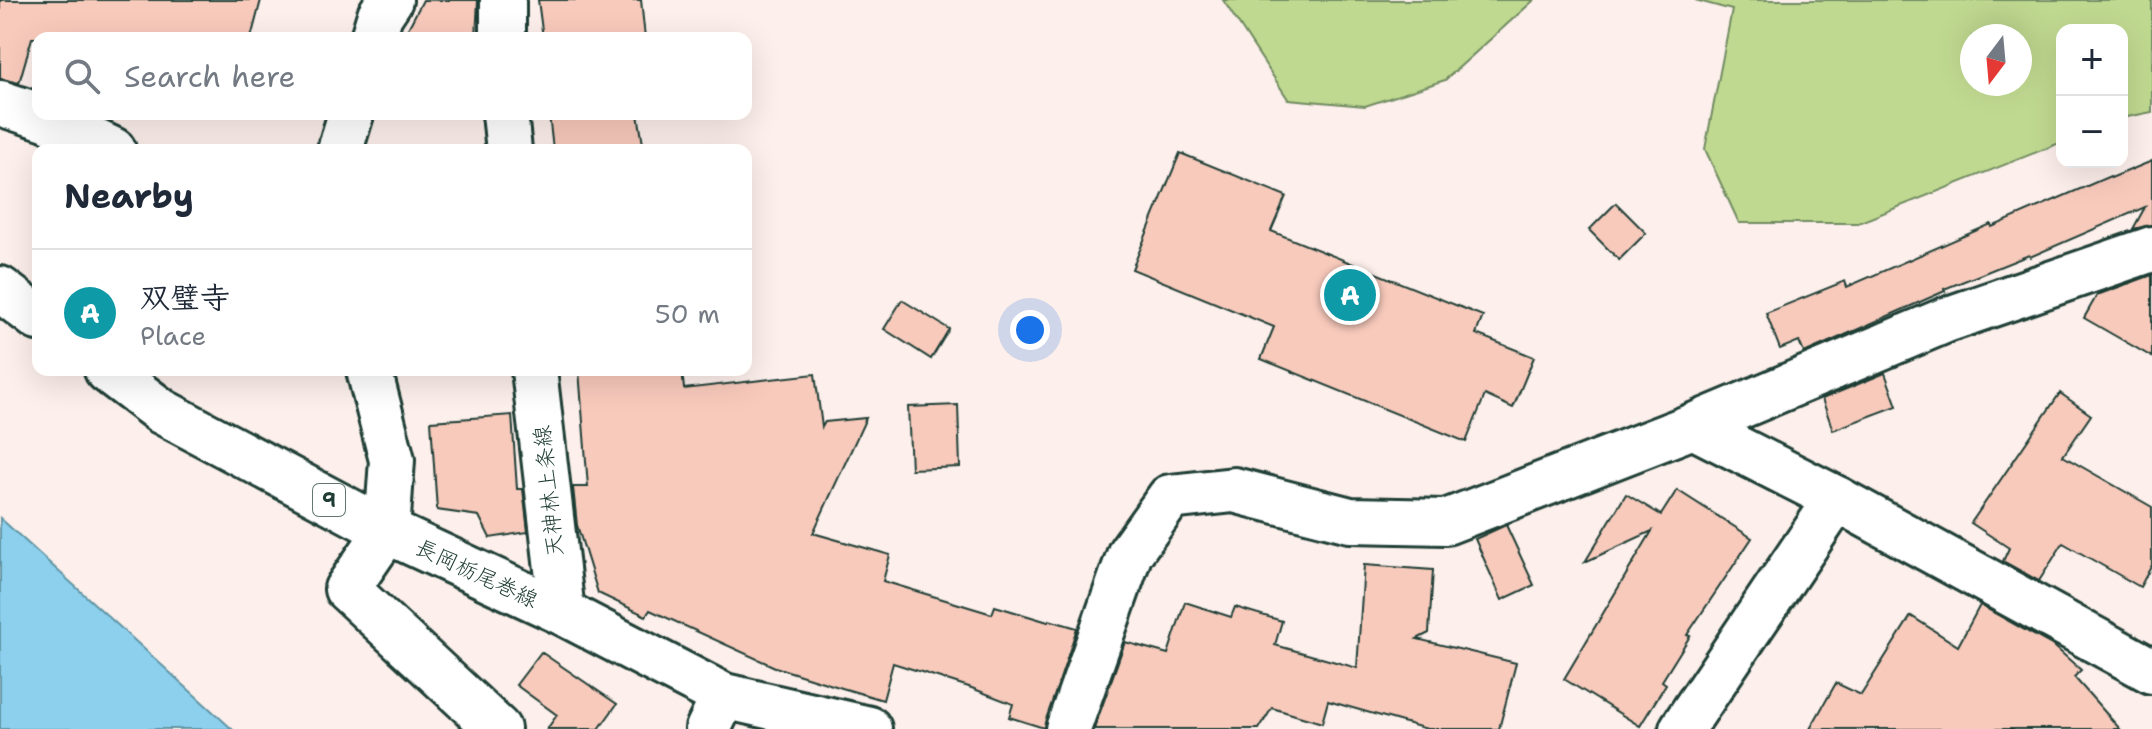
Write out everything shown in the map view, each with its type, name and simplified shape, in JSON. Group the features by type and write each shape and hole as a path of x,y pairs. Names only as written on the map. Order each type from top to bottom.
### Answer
{"street":[{"path":"375,32 380,15 390,0"},
{"path":"503,0 503,32"},
{"path":"0,103 32,113"},
{"path":"50,120 100,144"},
{"path":"342,144 349,120"},
{"path":"506,120 508,144"},
{"path":"1068,729 1130,553 1170,497 1234,490 1350,520 1446,522 1693,426 1946,320 2152,249"},
{"path":"0,289 32,313"},
{"name":"長岡栃尾巻線","path":"115,376 161,411 387,531 562,612 716,712 869,729"},
{"path":"371,376 392,460 387,531 347,589 498,729"},
{"name":"天神林上条線","path":"535,376 562,612"},
{"path":"1693,426 1837,499 2152,671"},
{"path":"1682,729 1837,499"}],"green space":[{"path":"1223,0 1534,0 1445,80 1365,106 1288,99"},
{"path":"1695,0 2152,0 2152,112 2128,117 2128,24 2056,24 2056,144 1858,223 1739,223 1705,149 1732,10"}],"water":[{"path":"0,518 232,729 0,729"}],"building":[{"path":"0,0 261,0 253,32 32,32 19,83 0,79"},
{"path":"423,0 478,0 476,32 406,32"},
{"path":"538,0 641,0 644,32 542,32"},
{"path":"550,120 639,120 643,144 552,144"},
{"path":"1180,153 1286,196 1271,231 1483,316 1476,334 1534,357 1513,408 1485,395 1466,442 1261,359 1274,327 1132,269"},
{"path":"2152,161 2152,225 2133,229 2145,207 2030,257 1944,289 1804,353 1799,341 1780,349 1766,313 1845,281 1847,287 1991,224 1992,227"},
{"path":"1616,203 1646,233 1619,260 1589,230"},
{"path":"2152,275 2152,357 2084,318 2097,295"},
{"path":"902,300 949,329 931,359 884,329"},
{"path":"1885,373 1897,406 1833,430 1822,399"},
{"path":"815,374 822,427 825,422 866,418 813,533 890,555 883,581 992,614 995,606 1077,628 1044,728 1009,717 1013,704 893,663 883,700 842,688 775,667 650,610 646,616 598,593 577,525 573,487 588,487 579,376 683,376 684,389"},
{"path":"2060,393 2091,415 2063,456 2152,507 2152,565 2140,587 2063,543 2039,581 2003,561 2009,548 1971,523"},
{"path":"958,405 960,467 911,469 908,407"},
{"path":"512,415 517,489 523,489 528,532 490,538 479,516 437,510 431,421"},
{"path":"1677,490 1752,538 1687,635 1690,636 1662,681 1666,684 1640,726 1564,679 1652,531 1585,562 1626,494 1661,515"},
{"path":"1506,525 1534,585 1502,600 1475,539"},
{"path":"1364,565 1433,570 1429,633 1417,639 1516,663 1499,729 1427,729 1328,701 1322,723 1272,708 1259,729 1094,729 1125,642 1168,654 1185,602 1231,617 1235,607 1282,621 1275,645 1357,668"},
{"path":"1980,605 2055,647 2081,670 2074,677 2120,729 1810,729 1836,683 1861,695 1911,616 1958,646"},
{"path":"541,652 617,704 599,729 547,729 557,715 516,685"}],"place":[{"name":"双璧寺","path":"1350,295"}]}
